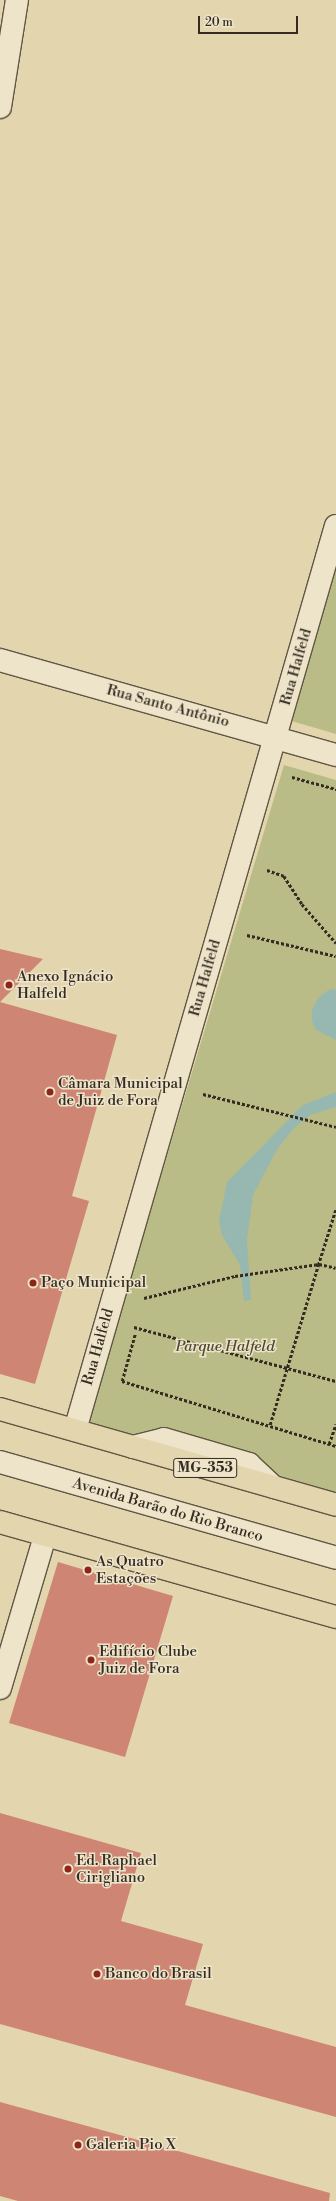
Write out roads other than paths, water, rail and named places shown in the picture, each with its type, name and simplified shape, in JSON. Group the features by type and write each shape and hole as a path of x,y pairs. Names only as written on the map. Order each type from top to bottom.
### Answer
{"main road":[{"name":"MG-353","path":"0,1409 336,1505"},
{"path":"0,1522 45,1536 336,1617"}],"street":[{"path":"0,107 17,0"},
{"name":"Rua Halfeld","path":"75,1430 138,1207 276,737 336,526"},
{"name":"Rua Santo Antônio","path":"0,660 336,755"},
{"name":"Avenida Barão do Rio Branco","path":"0,1462 336,1558"},
{"path":"0,1688 45,1536"}],"water":[{"path":"330,989 336,990 336,1040 316,1030 312,1021 312,1010 319,997"},
{"path":"336,1092 336,1107 310,1115 294,1128 278,1148 253,1195 247,1240 251,1300 244,1301 240,1265 222,1235 219,1221 227,1182 303,1105"}],"place":[{"name":"Anexo Ignácio Halfeld","path":"9,985"},
{"name":"Câmara Municipal de Juiz de Fora","path":"50,1092"},
{"name":"Paço Municipal","path":"33,1283"},
{"name":"As Quatro Estações","path":"88,1570"},
{"name":"Edifício Clube Juiz de Fora","path":"91,1660"},
{"name":"Ed. Raphael Cirigliano","path":"68,1869"},
{"name":"Banco do Brasil","path":"97,1974"},
{"name":"Galeria Pio X","path":"78,2145"}],"park label":[{"name":"Parque Halfeld","path":"225,1347"}]}
